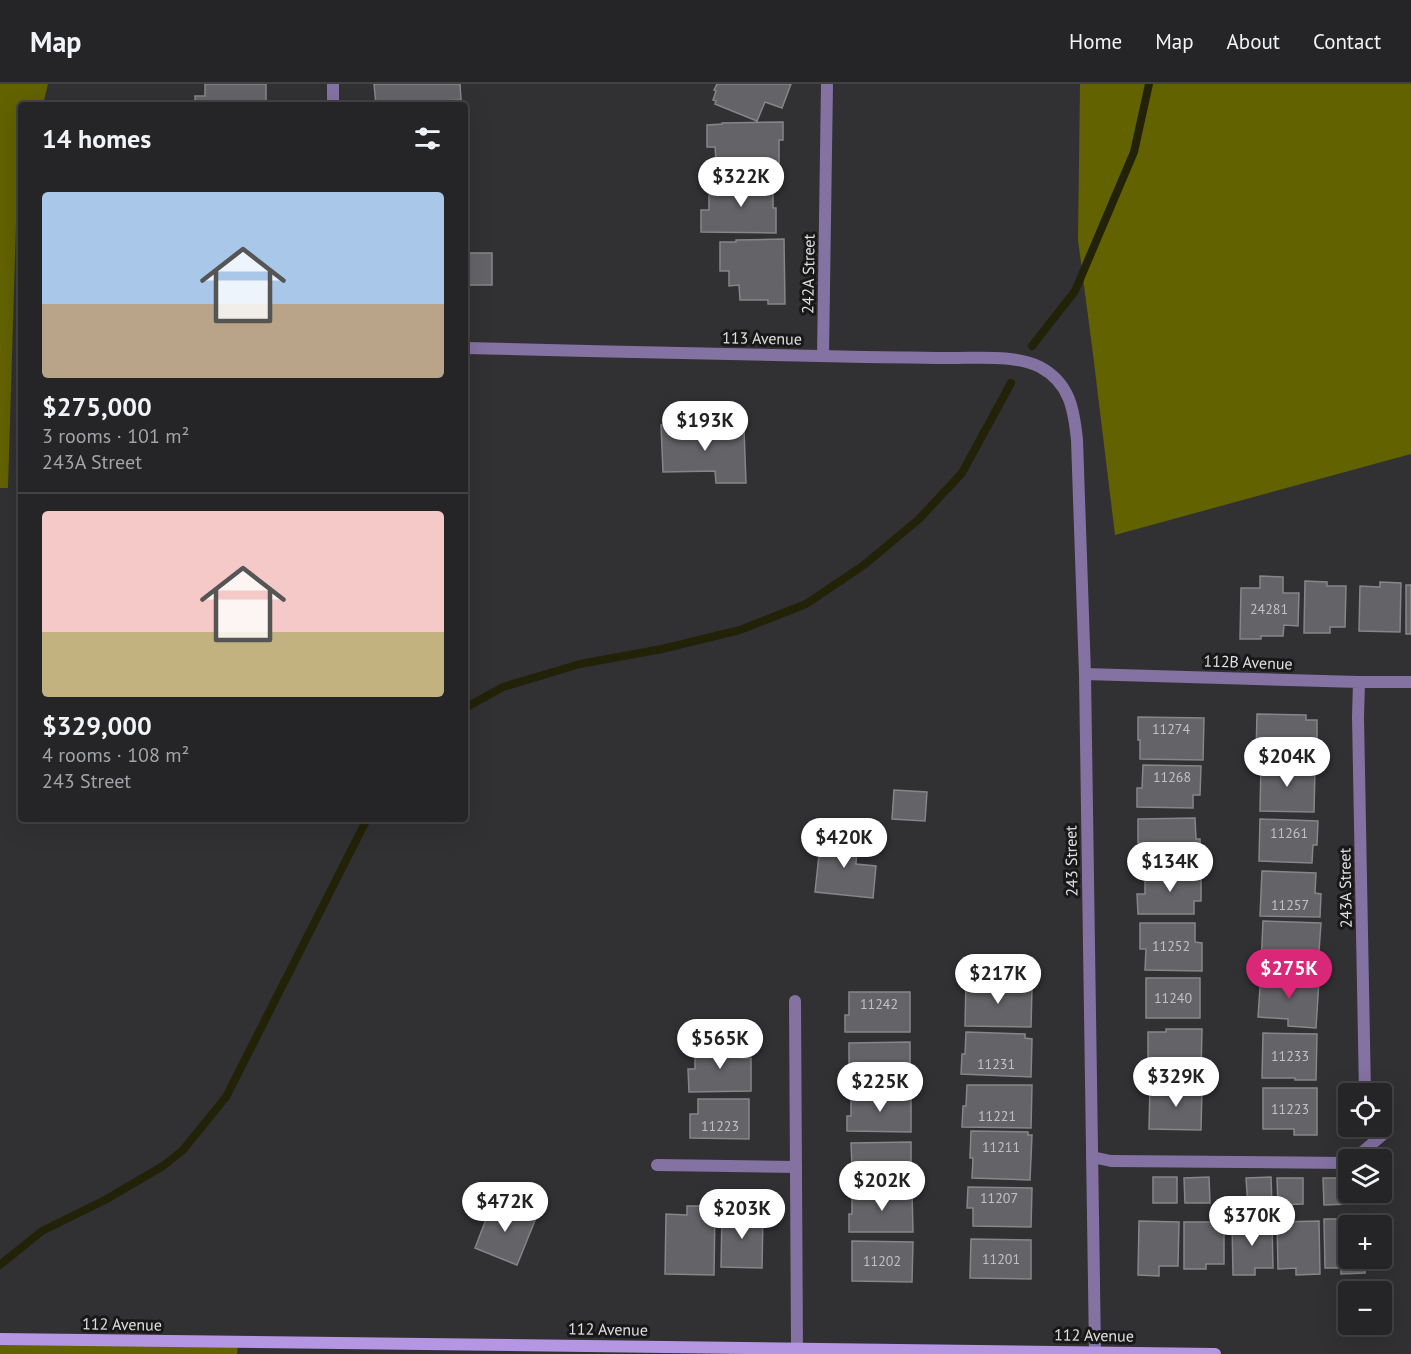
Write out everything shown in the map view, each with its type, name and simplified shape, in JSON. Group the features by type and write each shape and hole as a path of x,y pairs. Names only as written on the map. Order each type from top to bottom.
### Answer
{"main road":[{"name":"112 Avenue","path":"0,1339 238,1343 383,1349 797,1348 1215,1354"}],"street":[{"path":"333,84 333,102"},
{"name":"242A Street","path":"823,356 827,84"},
{"name":"113 Avenue","path":"468,348 989,358 1022,361 1039,367 1053,377"},
{"name":"243 Street","path":"1053,377 1065,390 1074,412 1077,440 1085,674 1095,1352"},
{"name":"112B Avenue","path":"1085,674 1411,682"},
{"name":"243A Street","path":"1359,682 1365,1083"},
{"path":"795,1000 797,1348"},
{"path":"1363,1149 1375,1137"},
{"path":"1092,1157 1111,1161 1338,1162"},
{"path":"657,1165 796,1167"}],"shaded area":[{"path":"0,84 48,84 44,102 18,102 18,216 8,488 0,488"},
{"path":"1080,84 1411,84 1411,454 1115,535 1078,240"},
{"path":"0,1339 238,1343 237,1354 0,1354"}],"building":[{"path":"205,84 266,84 266,102 195,102 195,96 205,96"},
{"path":"374,84 460,84 461,100 376,102"},
{"path":"717,84 791,84 782,108 765,102 757,121 715,104 716,101 713,100 716,91 714,90"},
{"path":"783,122 783,140 779,140 779,172 722,172 722,160 716,160 715,147 707,147 707,125"},
{"path":"716,181 773,181 776,233 701,232 701,210 709,210 709,195 716,195"},
{"path":"784,239 785,304 768,304 768,300 740,300 739,285 729,286 729,271 720,271 720,242"},
{"path":"468,253 492,253 492,285 468,285"},
{"path":"689,424 690,431 744,429 746,483 716,483 715,471 663,472 661,425"},
{"path":"1260,576 1283,577 1283,593 1299,593 1298,626 1284,625 1283,636 1240,639 1241,588 1260,588"},
{"path":"1305,581 1327,582 1327,586 1346,586 1345,627 1330,627 1330,633 1304,633"},
{"path":"1380,582 1401,583 1400,632 1359,631 1360,586 1380,587"},
{"path":"1406,585 1411,585 1411,634 1406,634"},
{"path":"1257,714 1306,715 1306,720 1317,720 1314,757 1256,756"},
{"path":"1138,717 1204,718 1203,760 1140,759"},
{"path":"1261,763 1303,764 1303,769 1315,769 1314,812 1260,811"},
{"path":"1143,765 1201,766 1200,795 1193,795 1193,808 1137,807 1137,788 1142,788"},
{"path":"894,790 927,792 925,821 892,819"},
{"path":"1195,818 1196,839 1200,839 1200,866 1144,867 1143,843 1138,843 1138,819"},
{"path":"1260,819 1318,821 1317,845 1313,845 1312,863 1259,861"},
{"path":"830,832 858,835 856,864 876,866 873,898 815,892 819,855 828,856"},
{"path":"1201,871 1201,901 1194,901 1194,914 1138,914 1137,894 1145,894 1145,872"},
{"path":"1262,871 1316,873 1315,893 1321,894 1320,917 1260,916"},
{"path":"1263,921 1321,923 1319,951 1316,951 1316,968 1261,966"},
{"path":"1140,923 1195,923 1195,942 1202,943 1202,971 1145,970 1146,949 1140,949"},
{"path":"1261,973 1295,976 1295,979 1319,980 1316,1028 1288,1026 1288,1019 1258,1017"},
{"path":"1146,978 1200,978 1200,1018 1146,1018"},
{"path":"966,982 1024,982 1024,987 1032,987 1031,1027 965,1026"},
{"path":"849,992 910,992 910,1032 845,1032 845,1015 849,1015"},
{"path":"1166,1029 1202,1029 1201,1073 1174,1072 1174,1078 1148,1078 1148,1032 1166,1032"},
{"path":"966,1032 1025,1034 1025,1038 1032,1039 1031,1077 961,1074"},
{"path":"1263,1033 1317,1034 1316,1080 1262,1078"},
{"path":"910,1042 910,1082 846,1082 849,1043"},
{"path":"739,1044 740,1058 751,1058 751,1091 689,1092 688,1069 695,1069 695,1045"},
{"path":"967,1085 1032,1085 1031,1128 962,1127"},
{"path":"1150,1086 1202,1087 1201,1130 1149,1129"},
{"path":"1263,1088 1317,1088 1317,1135 1294,1135 1294,1129 1263,1129"},
{"path":"851,1093 911,1094 911,1132 847,1131 847,1116 851,1116"},
{"path":"698,1099 749,1099 749,1139 690,1138 690,1114 698,1114"},
{"path":"971,1131 1028,1132 1028,1135 1032,1135 1030,1180 972,1178"},
{"path":"911,1142 911,1182 849,1182 849,1166 852,1166 851,1143"},
{"path":"1153,1177 1177,1177 1177,1203 1153,1203"},
{"path":"1209,1177 1210,1203 1185,1203 1184,1178"},
{"path":"1271,1177 1272,1205 1248,1206 1246,1178"},
{"path":"1277,1178 1303,1178 1303,1204 1278,1205"},
{"path":"1323,1178 1338,1178 1338,1203 1349,1204 1324,1205"},
{"path":"968,1187 1032,1188 1031,1227 973,1226 973,1208 967,1208"},
{"path":"912,1191 913,1232 849,1232 852,1192"},
{"path":"493,1201 536,1218 517,1265 475,1248"},
{"path":"687,1206 715,1206 714,1275 665,1274 666,1214 687,1215"},
{"path":"722,1213 763,1213 762,1268 721,1267"},
{"path":"1324,1219 1338,1219 1338,1268 1325,1268"},
{"path":"1139,1221 1179,1222 1178,1266 1159,1266 1159,1276 1138,1275"},
{"path":"1272,1221 1273,1268 1255,1268 1255,1275 1233,1275 1232,1222"},
{"path":"1319,1221 1320,1274 1296,1275 1296,1268 1278,1269 1277,1222"},
{"path":"1184,1222 1224,1222 1224,1264 1206,1264 1206,1269 1184,1269"},
{"path":"971,1239 1031,1240 1031,1279 970,1278"},
{"path":"852,1241 913,1242 912,1282 852,1281"},
{"path":"1341,1269 1365,1269 1365,1273 1341,1274"}],"waterway":[{"path":"1032,346 1075,291 1134,152 1149,84"},
{"path":"468,706 503,687 580,664 662,649 740,630 806,604 864,565 919,519 962,473 1011,383"},
{"path":"0,1265 42,1231 105,1200 163,1166 183,1150 226,1097 365,822"}]}
